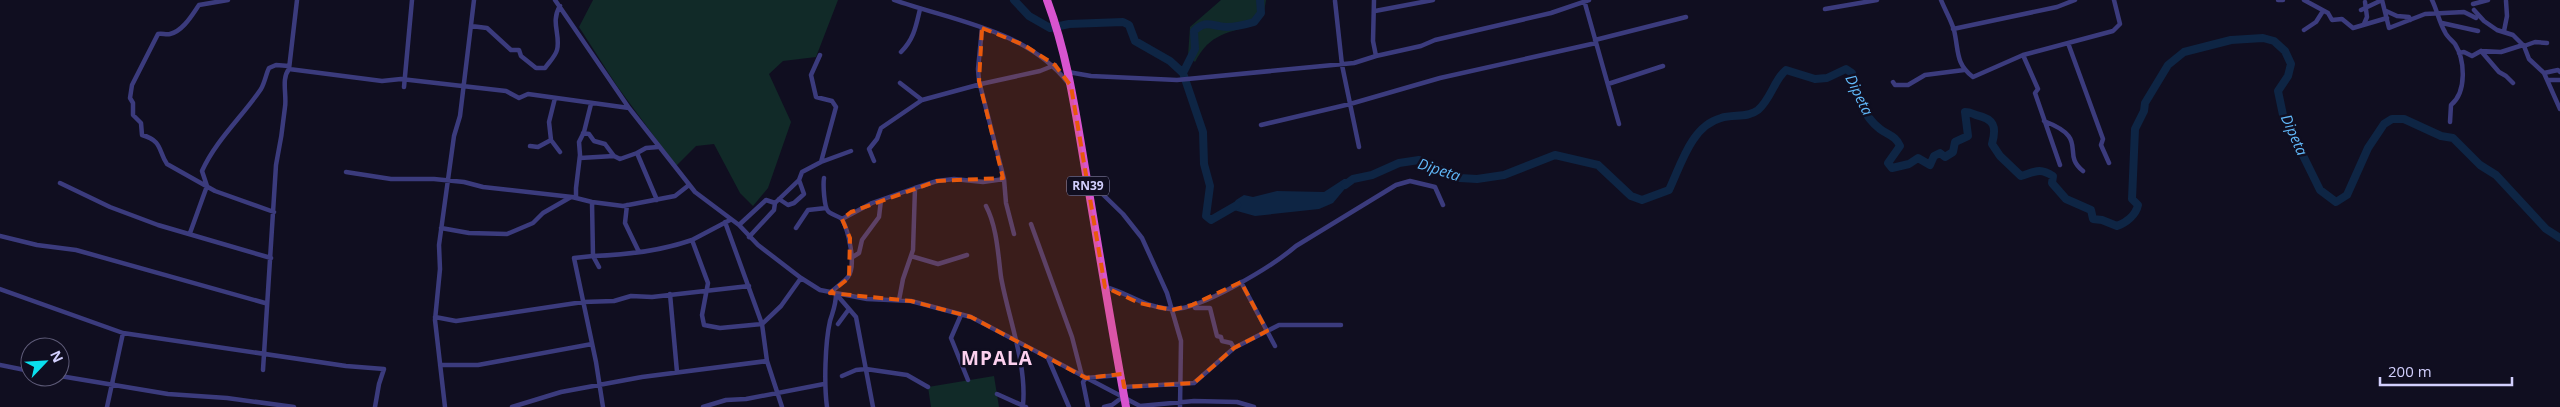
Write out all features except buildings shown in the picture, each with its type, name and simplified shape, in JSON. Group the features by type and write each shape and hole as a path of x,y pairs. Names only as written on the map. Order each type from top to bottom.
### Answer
{"highway":[{"name":"RN39","path":"1047,0 1055,21 1071,86 1113,340 1122,374 1126,407"}],"street":[{"path":"228,0 199,5 191,18 176,32 158,34 130,89 133,115 141,123 142,135 155,140 161,148 167,164 207,186 259,208 274,212"},
{"path":"263,370 265,303 271,258 276,165 285,106 285,77 289,67 297,0"},
{"path":"404,87 412,0"},
{"path":"445,407 436,317 442,228 450,182 454,136 464,86 474,0"},
{"path":"555,0 658,147 689,186 801,278 830,293 867,299 911,301 971,317 1124,396 1140,407 1237,402 1254,407"},
{"path":"894,0 982,28 1024,45 1055,65 1071,86"},
{"path":"1374,0 1373,36 1376,56"},
{"path":"1375,11 1432,0"},
{"path":"1825,9 1877,0"},
{"path":"1941,0 1953,29 1959,62 1964,70 1973,78 2023,55 2096,36 2118,28 2120,20 2114,0"},
{"path":"2057,0 2057,7"},
{"path":"1953,29 2057,7 2075,0"},
{"path":"2278,0 2283,0"},
{"path":"2304,0 2328,13 2332,20 2342,19 2353,28 2387,18"},
{"path":"2361,10 2382,0 2390,28 2422,14 2437,15 2464,12 2476,18"},
{"path":"2432,0 2444,31 2459,53 2463,71 2461,86 2455,102 2450,105 2450,122"},
{"path":"2474,2 2488,0"},
{"path":"2504,31 2507,16 2506,0"},
{"path":"1335,1 1342,65 1359,147"},
{"path":"1068,72 1091,76 1177,80 1342,65 1422,46 1435,40 1551,13 1586,1 1619,124"},
{"path":"2364,24 2367,17 2365,2"},
{"path":"471,26 487,28 511,50 519,50 521,56 536,68 545,68 557,49 558,37 554,22 560,6"},
{"path":"901,52 911,42 920,9"},
{"path":"2474,10 2484,21 2497,30 2513,35 2524,45 2529,58 2544,73 2548,80 2560,109"},
{"path":"2304,30 2316,22 2323,11"},
{"path":"2386,11 2397,16 2409,17 2410,20"},
{"path":"1261,125 1350,104 1440,78 1596,42 1686,17"},
{"path":"2442,23 2478,31"},
{"path":"982,28 978,69 980,84 1004,179 1006,203 1014,234"},
{"path":"2459,53 2464,52 2472,56 2481,51 2497,53 2535,42 2547,42"},
{"path":"2068,43 2103,139 2101,145 2109,163"},
{"path":"2481,51 2498,72 2506,76 2512,83"},
{"path":"820,55 811,75 816,97 832,101 836,107 821,162"},
{"path":"2023,55 2036,81 2038,89 2035,93 2060,165"},
{"path":"190,233 207,186 202,171 215,146 234,126 262,87 269,68 276,65 382,81 405,80 506,91 520,98 528,94 630,108"},
{"path":"874,161 869,149 877,140 881,128 922,100 980,84 1040,71 1055,65"},
{"path":"1608,84 1663,66"},
{"path":"1893,82 1895,86 1908,85 1925,74 1964,70"},
{"path":"2544,73 2558,70 2560,72"},
{"path":"2548,80 2560,80"},
{"path":"900,83 922,100"},
{"path":"555,98 549,122 551,140 560,152"},
{"path":"574,198 580,158 579,142 591,104"},
{"path":"989,114 996,115"},
{"path":"2044,121 2062,128 2072,138 2074,155 2078,166 2083,171"},
{"path":"583,134 589,134 594,141 605,144 614,156"},
{"path":"530,146 538,147 551,140"},
{"path":"580,158 614,156 620,158 646,148 658,147"},
{"path":"750,237 774,210 777,201 799,180 802,172 821,162 851,151"},
{"path":"637,153 657,200"},
{"path":"346,172 391,178 434,178 450,182 592,202 627,205 675,196 689,186"},
{"path":"824,178 822,187 827,203 826,208 828,213 842,218 848,229 850,258 848,278 839,283 830,293"},
{"path":"842,218 851,212 881,200 937,181 954,179 983,182 1004,179"},
{"path":"1087,179 1123,214 1142,238 1172,310 1181,341 1182,385 1180,404"},
{"path":"738,225 766,200 788,205 794,204 804,192 799,180"},
{"path":"1105,287 1120,291 1139,303 1172,310 1194,304 1272,265 1296,246 1396,185 1410,181 1435,187 1443,205"},
{"path":"60,183 110,207 158,225 271,258"},
{"path":"899,300 910,256 915,188"},
{"path":"442,228 469,233 507,234 533,223 543,213 574,198"},
{"path":"850,258 859,254 862,240 879,217 881,200"},
{"path":"592,202 593,256 599,267"},
{"path":"627,205 625,223 639,252"},
{"path":"986,206 993,225 1001,277 1016,341 1025,406"},
{"path":"796,228 808,210 826,208"},
{"path":"603,407 574,258 668,248 692,240 730,220"},
{"path":"725,222 762,324 767,361 782,407"},
{"path":"1031,224 1072,337 1084,377 1083,382 1088,407"},
{"path":"0,236 37,245 84,252 265,303"},
{"path":"692,240 708,283 702,315 704,325 707,327 720,328 762,324 781,306 801,278"},
{"path":"910,256 938,264 967,255"},
{"path":"1241,282 1275,346"},
{"path":"436,317 456,321 583,302 614,301 631,296 749,286"},
{"path":"0,289 123,333 263,354 384,369 378,384 375,407"},
{"path":"670,294 676,372"},
{"path":"836,294 856,318 860,330 873,407"},
{"path":"827,407 824,384 830,321 836,308 836,294"},
{"path":"1194,304 1195,308 1210,308 1216,336 1222,337 1222,341 1231,343 1234,348"},
{"path":"838,324 849,308"},
{"path":"961,315 951,338 968,380"},
{"path":"1124,387 1194,383 1234,348 1284,324 1341,325"},
{"path":"108,407 123,333"},
{"path":"440,365 478,365 592,344"},
{"path":"1048,358 1069,407"},
{"path":"512,407 561,392 676,372 716,369 767,361"},
{"path":"0,365 20,368"},
{"path":"842,376 856,370 866,369 907,375 928,387"},
{"path":"1084,377 1122,374"},
{"path":"70,378 168,394 294,407"},
{"path":"703,407 726,400 824,384"},
{"path":"997,394 1025,406"},
{"path":"1104,407 1112,405 1124,396"}],"highlighted area":[{"path":"982,28 1024,45 1055,65 1071,86 1105,287 1139,303 1172,310 1192,305 1241,282 1267,331 1234,348 1194,383 1124,387 1122,374 1086,378 971,317 911,301 830,293 849,278 850,238 842,219 851,212 937,181 1003,178 979,81"}],"green space":[{"path":"593,0 838,0 816,57 783,61 769,74 791,122 768,188 753,206 740,193 714,144 696,146 676,166 617,86 579,27"},
{"path":"1221,0 1266,0 1264,12 1257,24 1221,35 1207,45 1195,62 1188,56 1190,27"},
{"path":"994,376 999,407 931,407 928,387"}],"water":[{"path":"1344,179 1353,179 1333,203 1319,209 1255,216 1230,209 1236,200 1244,195 1253,197 1277,191 1324,192"}],"waterway":[{"path":"1014,0 1029,16 1050,28 1069,24 1123,22 1129,25 1135,41 1170,61 1183,73"},
{"name":"Dipeta","path":"1237,205 1211,220 1206,216 1210,186 1204,164 1203,132 1183,73 1195,49 1194,31 1206,24 1232,27 1254,22 1261,13 1260,0"},
{"name":"Dipeta","path":"1345,185 1353,179 1372,175 1399,163 1419,160 1460,178 1477,179 1504,175 1555,155 1598,165 1631,196 1642,200 1669,190 1688,148 1702,129 1711,122 1721,118 1750,114 1758,110 1786,70 1815,79 1827,78 1846,69 1852,73 1857,96 1864,111 1874,124 1894,138 1900,146 1888,163 1892,168 1909,164 1918,158 1930,165 1934,156 1940,153 1945,157 1953,152 1955,142 1968,136 1965,112 1969,112 1987,119 1993,124 1992,144 2000,156 2021,176 2037,171 2048,173 2053,176 2052,183 2066,199 2091,210 2093,219 2102,220 2117,226 2130,218 2137,209 2138,205 2132,199 2135,129 2144,111 2145,103 2168,65 2184,52 2231,40 2263,38 2274,41 2285,51 2291,64 2288,76 2278,91 2283,115 2320,190 2336,202 2347,195 2368,148 2384,124 2392,119 2404,119 2441,136 2453,138 2480,165 2496,175 2546,229 2560,238"}],"district":[{"name":"MPALA","path":"997,358"}]}
